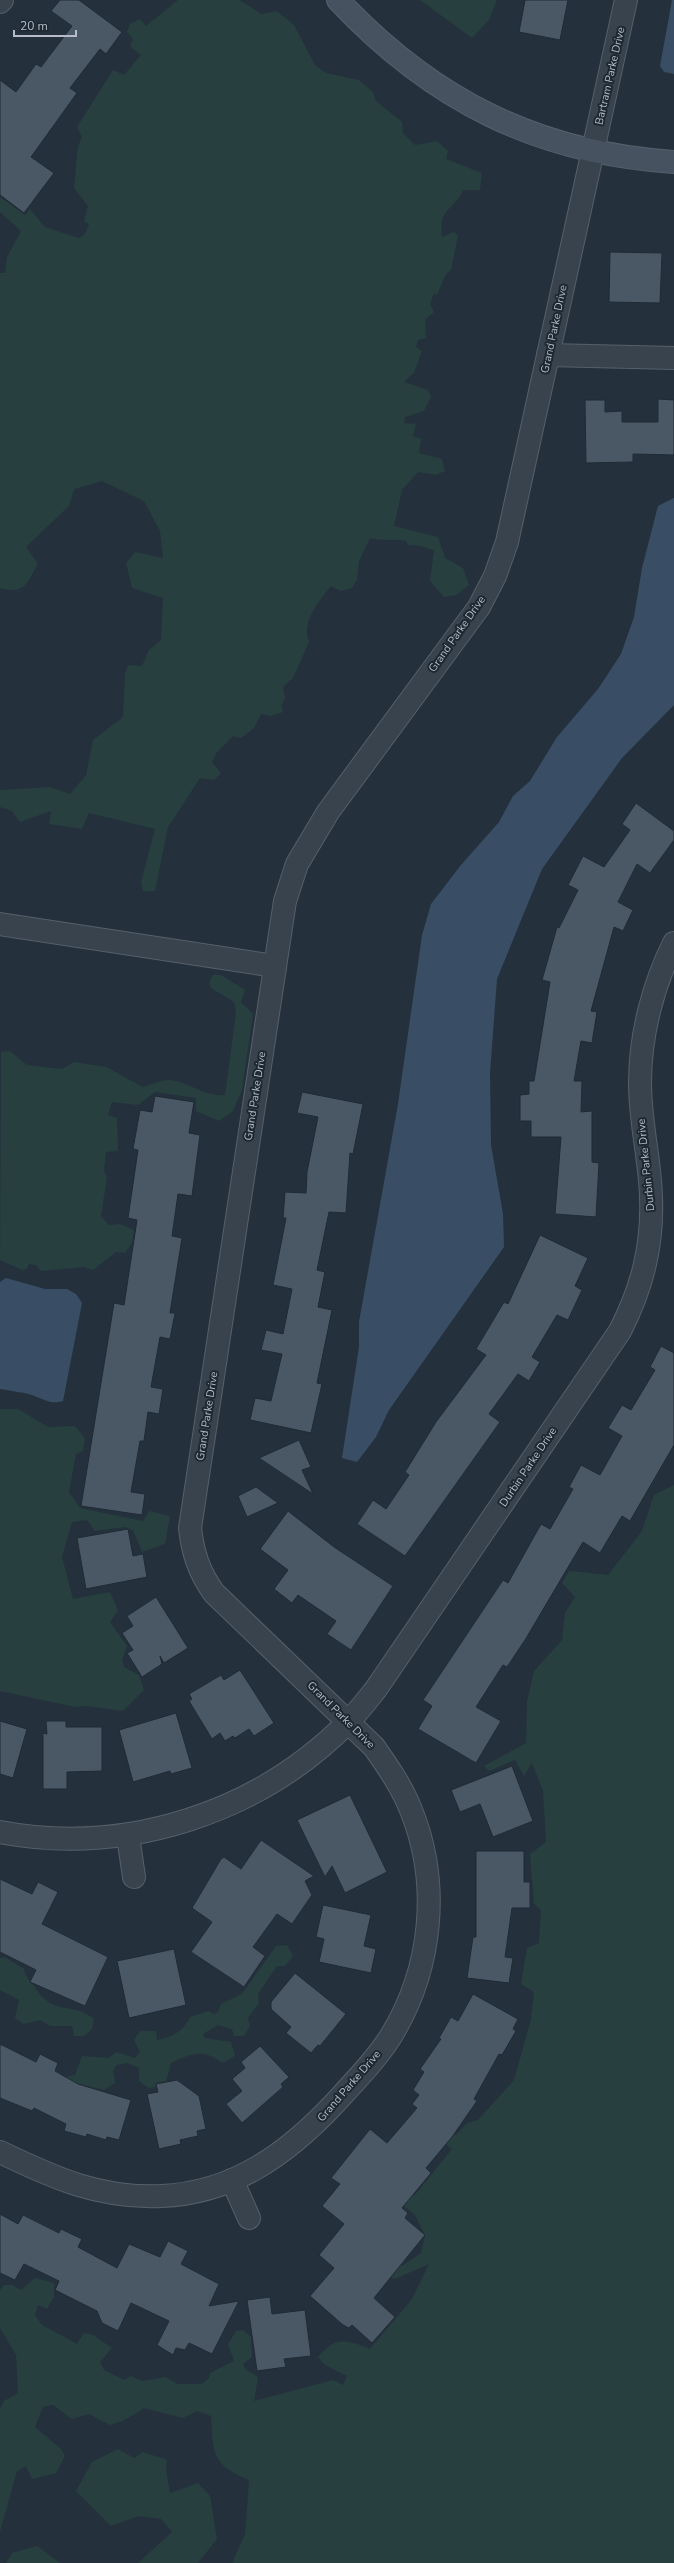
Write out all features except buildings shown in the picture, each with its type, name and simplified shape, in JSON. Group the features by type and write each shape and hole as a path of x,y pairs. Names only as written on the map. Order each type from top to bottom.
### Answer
{"street":[{"path":"338,0 366,29 404,63 444,91 487,115 534,135 593,152 674,162"},
{"name":"Bartram Parke Drive","path":"593,152 626,0"},
{"name":"Grand Parke Drive","path":"0,2152 61,2181 96,2191 124,2196 162,2196 190,2193 232,2180 260,2167 306,2134 368,2068 390,2037 404,2013 415,1987 425,1951 429,1914 428,1878 422,1843 411,1810 394,1776 374,1747 350,1721 214,1593 201,1574 193,1552 190,1528 285,901 297,864 314,833 479,607 495,576 507,542 593,152"},
{"path":"548,356 674,358"},
{"path":"0,924 275,966"},
{"name":"Durbin Parke Drive","path":"0,1832 44,1838 89,1840 128,1836 169,1827 208,1814 247,1796 309,1755 350,1721 376,1689 598,1364 620,1331 635,1302 646,1266 652,1229 651,1196 641,1121 640,1082 645,1035 653,998 674,942"},
{"path":"128,1836 134,1877"},
{"path":"232,2180 249,2218"}],"green space":[{"path":"178,0 239,0 262,14 277,11 294,25 315,65 326,73 359,80 373,92 376,101 402,122 403,133 415,145 437,141 448,151 446,159 482,173 480,190 463,190 442,220 442,237 454,232 458,236 451,270 446,274 437,295 434,293 430,304 434,312 425,320 426,338 418,340 416,347 422,351 414,373 404,382 428,390 431,397 424,411 405,417 404,423 416,424 413,436 421,439 419,453 442,459 445,471 436,475 418,472 402,490 394,526 438,537 445,558 463,568 469,585 456,595 444,597 430,581 434,550 420,546 408,545 406,541 370,538 359,561 357,580 352,588 341,591 331,586 312,612 307,627 309,642 293,678 283,687 285,698 281,706 283,712 271,716 261,714 254,728 241,738 233,736 217,752 212,762 221,773 214,780 200,778 168,827 155,891 143,891 141,882 155,829 89,813 82,829 49,824 51,811 20,822 12,811 0,807 0,790 50,787 70,794 86,775 93,740 123,717 125,674 128,665 142,666 149,650 161,640 163,598 132,588 126,563 135,552 163,558 160,531 144,501 102,481 74,489 69,506 26,547 38,564 28,582 24,586 15,590 0,588 0,273 5,273 7,257 21,231 0,212 0,197 25,215 30,209 45,227 79,238 85,234 89,224 84,221 88,206 74,188 78,146 82,137 77,127 113,70 124,75 141,55 130,46 133,39 127,32 130,24 140,19 146,26"},
{"path":"420,0 497,0 489,20 472,38"},
{"path":"214,974 221,975 245,990 241,1002 253,1014 242,1090 233,1111 219,1121 196,1111 196,1098 155,1092 138,1105 112,1102 108,1115 117,1118 118,1151 106,1152 104,1171 107,1177 101,1216 109,1225 120,1224 134,1230 132,1243 125,1253 116,1252 93,1270 84,1267 41,1271 36,1265 29,1264 27,1269 22,1270 0,1260 1,1052 10,1051 27,1065 62,1069 74,1062 106,1067 143,1087 168,1080 183,1083 209,1094 225,1095 236,1013 234,1002 211,988 209,982"},
{"path":"0,1409 18,1409 48,1427 75,1426 85,1438 83,1451 76,1454 69,1492 80,1508 143,1521 149,1511 170,1516 165,1544 142,1552 133,1530 125,1527 95,1531 87,1520 72,1522 62,1557 73,1599 110,1592 118,1610 110,1622 127,1646 122,1660 124,1667 139,1675 144,1690 123,1711 87,1706 75,1707 0,1691"},
{"path":"674,1485 674,2563 232,2563 245,2534 249,2480 227,2468 216,2456 211,2416 197,2411 183,2418 144,2408 123,2421 110,2425 89,2414 72,2419 53,2405 43,2407 35,2427 61,2449 65,2456 56,2473 32,2479 26,2466 17,2471 0,2532 0,2409 4,2401 18,2393 16,2355 0,2328 0,2290 4,2285 12,2285 21,2290 35,2278 54,2283 54,2297 47,2309 38,2305 35,2315 42,2325 77,2344 84,2333 93,2335 112,2348 100,2362 104,2370 124,2380 131,2376 142,2381 165,2377 178,2384 202,2384 209,2378 210,2373 234,2361 228,2344 236,2331 243,2330 251,2337 252,2357 243,2364 246,2370 258,2377 254,2401 333,2380 343,2385 347,2376 325,2365 318,2357 330,2345 342,2341 354,2343 370,2349 412,2299 429,2264 395,2279 376,2270 385,2257 402,2266 421,2253 425,2235 415,2215 379,2186 389,2178 414,2196 452,2149 428,2130 433,2122 456,2135 467,2123 478,2120 514,2080 531,2019 534,1992 521,1984 527,1948 539,1943 541,1910 534,1904 530,1854 546,1842 543,1791 532,1763 524,1776 515,1760 489,1771 484,1766 526,1743 527,1702 534,1671 562,1640 565,1613 575,1597 562,1583 569,1571 608,1575 642,1531 654,1495"},
{"path":"287,1945 293,1956 285,1966 277,1966 258,1994 259,2003 248,2018 250,2026 244,2036 234,2036 232,2029 218,2025 203,2034 205,2038 231,2042 235,2056 222,2063 215,2058 202,2054 185,2057 171,2063 166,2081 156,2083 155,2087 149,2088 139,2081 139,2068 127,2063 117,2065 113,2071 115,2083 104,2090 76,2083 64,2077 75,2075 82,2056 109,2058 116,2052 135,2058 140,2052 134,2040 140,2031 156,2031 157,2040 162,2039 180,2030 190,2017 209,2011 214,2014 218,2012 221,2004 242,1994 276,1946"},
{"path":"5,1957 24,1969 29,1980 43,1998 50,2003 78,2011 94,2019 92,2029 84,2036 74,2036 72,2026 50,2026 40,2020 23,2024 15,2018 19,2000 0,1990 0,1958"},
{"path":"118,2449 134,2458 143,2452 167,2460 166,2469 170,2493 198,2483 210,2496 217,2539 198,2563 138,2563 172,2532 161,2519 139,2516 111,2526 76,2491 92,2462"},
{"path":"37,2546 60,2563 6,2563 12,2553"}],"water":[{"path":"672,0 674,0 674,74 664,72 660,66"},
{"path":"674,498 674,705 622,758 542,869 497,979 490,1073 491,1145 503,1214 504,1247 389,1410 376,1437 357,1462 342,1458 359,1347 359,1322 398,1104 422,935 431,904 461,865 499,822 513,796 530,781 557,737 598,689 621,654 634,617 642,568 658,506"},
{"path":"6,1278 45,1289 67,1289 76,1294 82,1303 63,1401 51,1402 28,1394 0,1389 0,1282"}]}
